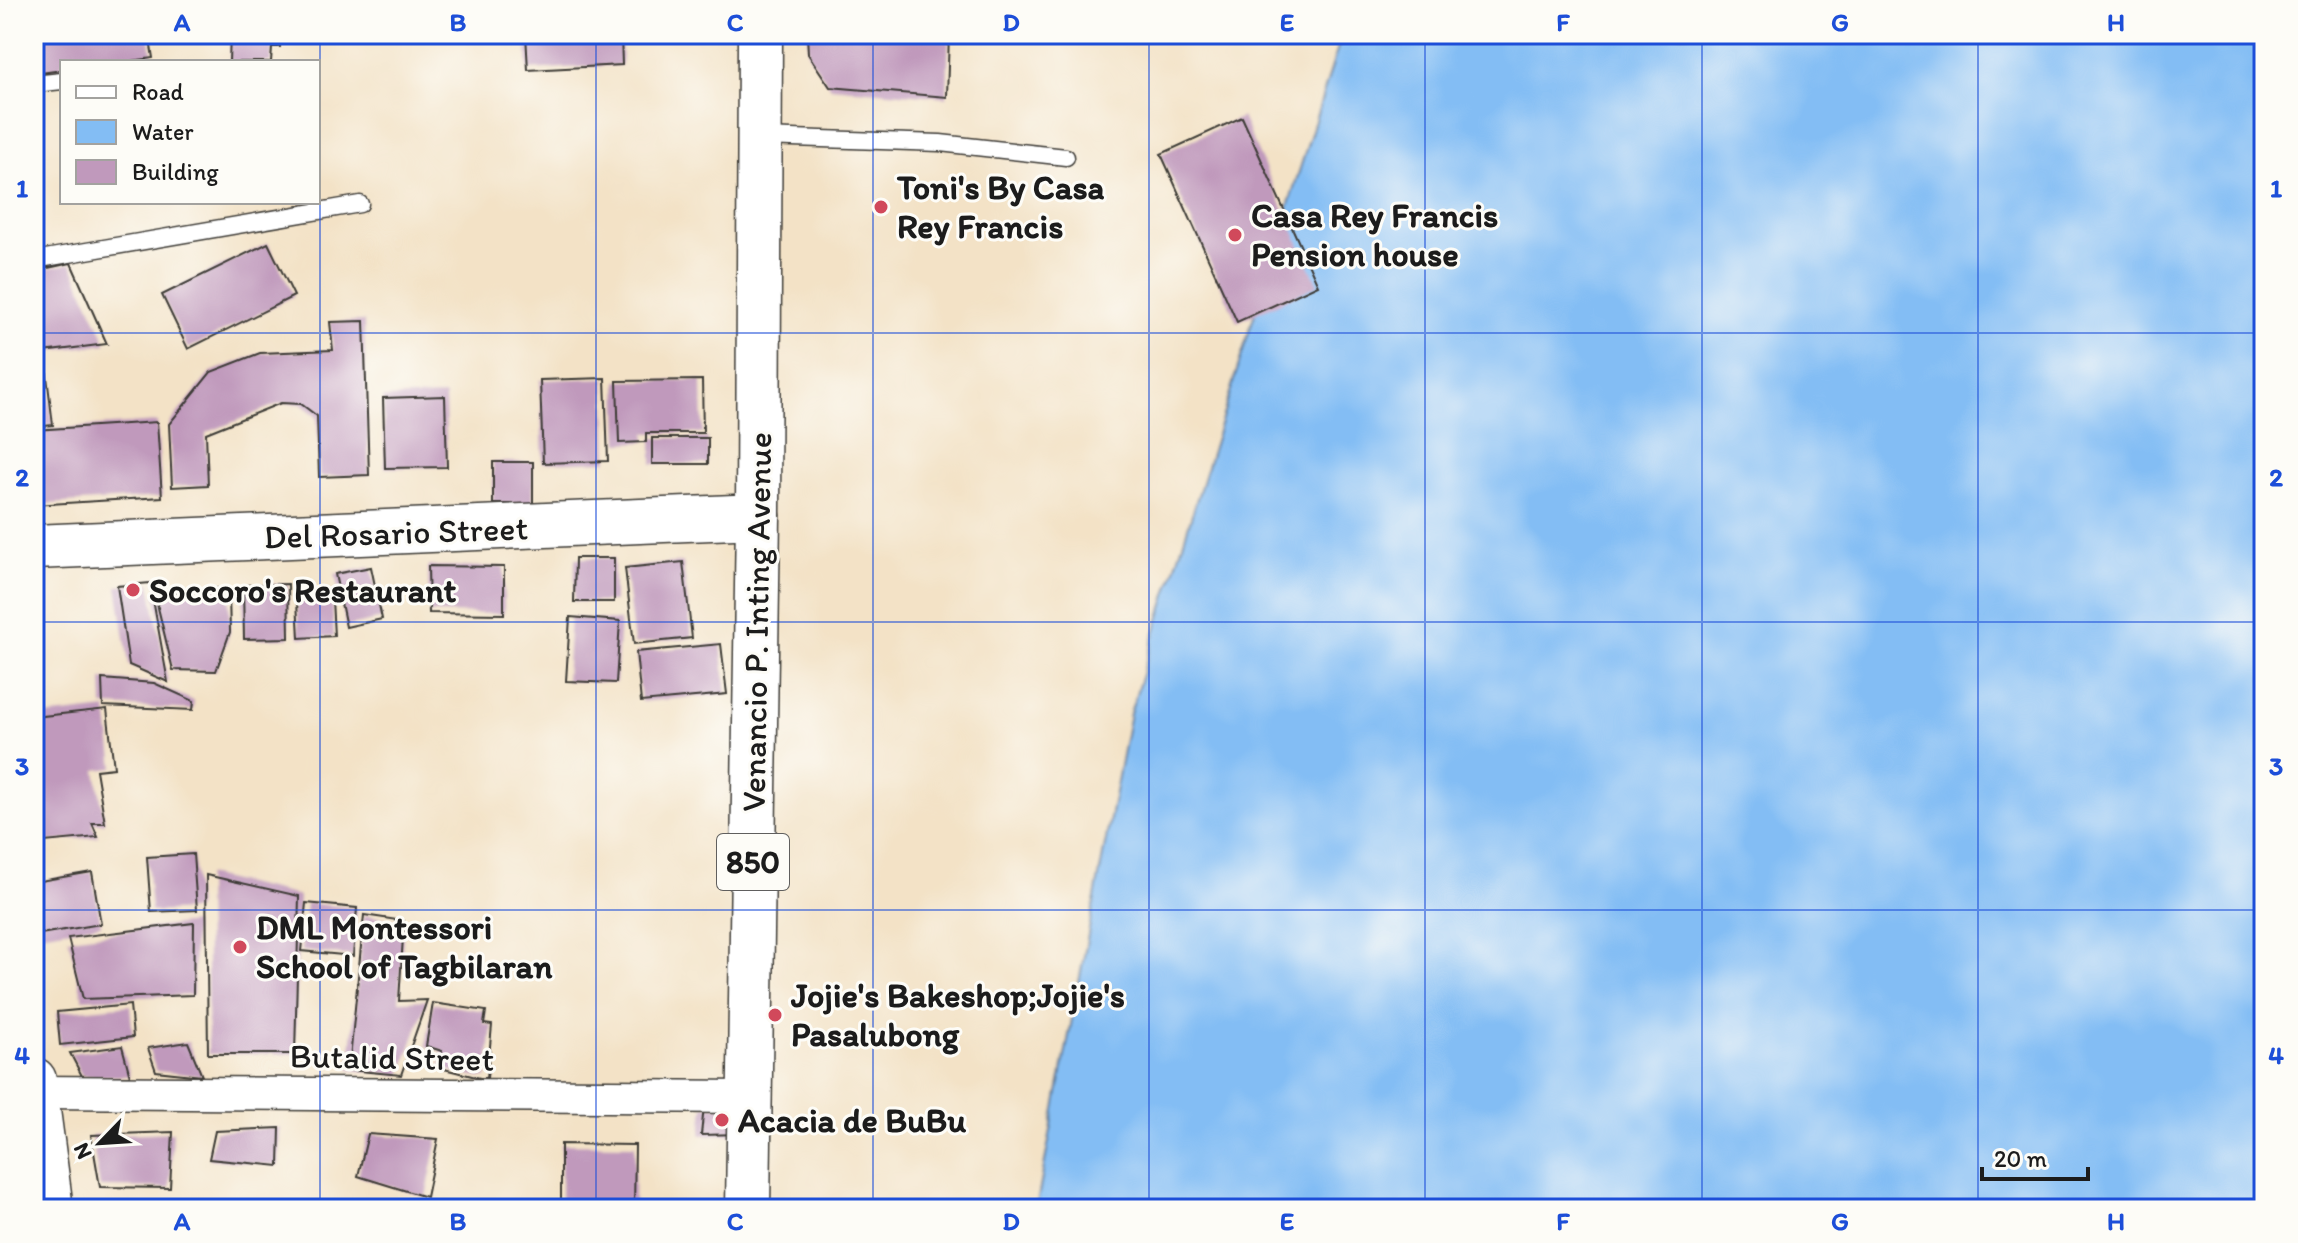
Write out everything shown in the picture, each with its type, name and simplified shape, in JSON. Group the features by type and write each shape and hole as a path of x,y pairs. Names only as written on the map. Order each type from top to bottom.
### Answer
{"main road":[{"name":"Venancio P. Inting Avenue","path":"748,1209 758,516 760,34"},
{"name":"Del Rosario Street","path":"34,547 758,516"},
{"path":"35,1088 51,1209"}],"street":[{"name":"Butalid Street","path":"35,1088 750,1097"}],"lane":[{"path":"34,84 60,81"},
{"path":"760,137 940,143 1066,157"},
{"path":"34,260 360,204"}],"water":[{"path":"1342,34 2264,34 2264,1209 1036,1209 1130,713"}],"building":[{"path":"34,34 149,34 153,58 60,60 60,70 34,74"},
{"path":"230,34 281,34 280,47 272,47 271,60 229,60"},
{"path":"526,34 621,34 622,65 528,70"},
{"path":"807,34 949,34 947,97 830,87 808,54"},
{"path":"1242,117 1318,285 1237,322 1161,154"},
{"path":"268,243 294,296 188,349 162,295"},
{"path":"71,263 107,344 34,353 34,271"},
{"path":"364,321 369,475 319,477 317,416 301,404 281,403 206,433 208,485 172,487 169,424 211,372 260,353 333,350 330,322"},
{"path":"46,368 53,425 34,427 34,369"},
{"path":"605,378 608,461 543,463 540,380"},
{"path":"702,380 703,433 646,433 646,442 619,443 617,381"},
{"path":"445,396 447,467 385,468 383,398"},
{"path":"157,422 162,497 34,505 34,430"},
{"path":"652,438 708,438 708,464 652,464"},
{"path":"493,462 533,462 533,504 493,504"},
{"path":"575,558 614,558 614,602 574,602"},
{"path":"683,562 692,638 634,644 625,568"},
{"path":"428,566 504,567 504,614 429,613"},
{"path":"371,567 382,619 346,627 335,574"},
{"path":"150,583 168,682 129,665 117,586"},
{"path":"288,584 289,638 244,639 243,585"},
{"path":"221,588 229,596 230,632 216,671 173,670 155,595"},
{"path":"332,599 334,636 299,638 297,601"},
{"path":"570,617 620,621 616,683 566,681"},
{"path":"721,644 727,694 641,702 636,652"},
{"path":"102,679 154,683 194,701 193,710 103,706"},
{"path":"107,709 114,768 96,770 105,823 92,823 98,837 34,843 34,717"},
{"path":"193,854 197,910 151,912 147,857"},
{"path":"92,872 101,924 34,935 34,882"},
{"path":"206,875 299,896 295,1054 208,1054"},
{"path":"306,903 357,908 353,956 301,951"},
{"path":"364,915 404,921 399,1001 427,1000 401,1075 349,1070"},
{"path":"194,923 193,995 83,999 68,938"},
{"path":"433,1003 486,1011 484,1024 492,1025 487,1078 440,1068 442,1051 426,1046"},
{"path":"130,1005 133,1037 60,1045 57,1012"},
{"path":"188,1042 202,1076 156,1071 148,1048"},
{"path":"122,1046 130,1076 82,1076 70,1053"},
{"name":"Acacia de BuBu","path":"704,1106 742,1106 741,1134 701,1135"},
{"path":"280,1128 279,1166 209,1159 215,1131"},
{"path":"173,1132 170,1188 100,1187 91,1135"},
{"path":"368,1134 438,1139 426,1197 358,1176"},
{"path":"561,1144 635,1145 634,1209 561,1209"}],"place":[{"name":"Toni's By Casa Rey Francis","path":"881,207"},
{"name":"Casa Rey Francis Pension house","path":"1235,235"},
{"name":"Soccoro's Restaurant","path":"133,590"},
{"name":"DML Montessori School of Tagbilaran","path":"240,947"},
{"name":"Jojie's Bakeshop;Jojie's Pasalubong","path":"775,1015"},
{"name":"Acacia de BuBu","path":"722,1120"}]}
